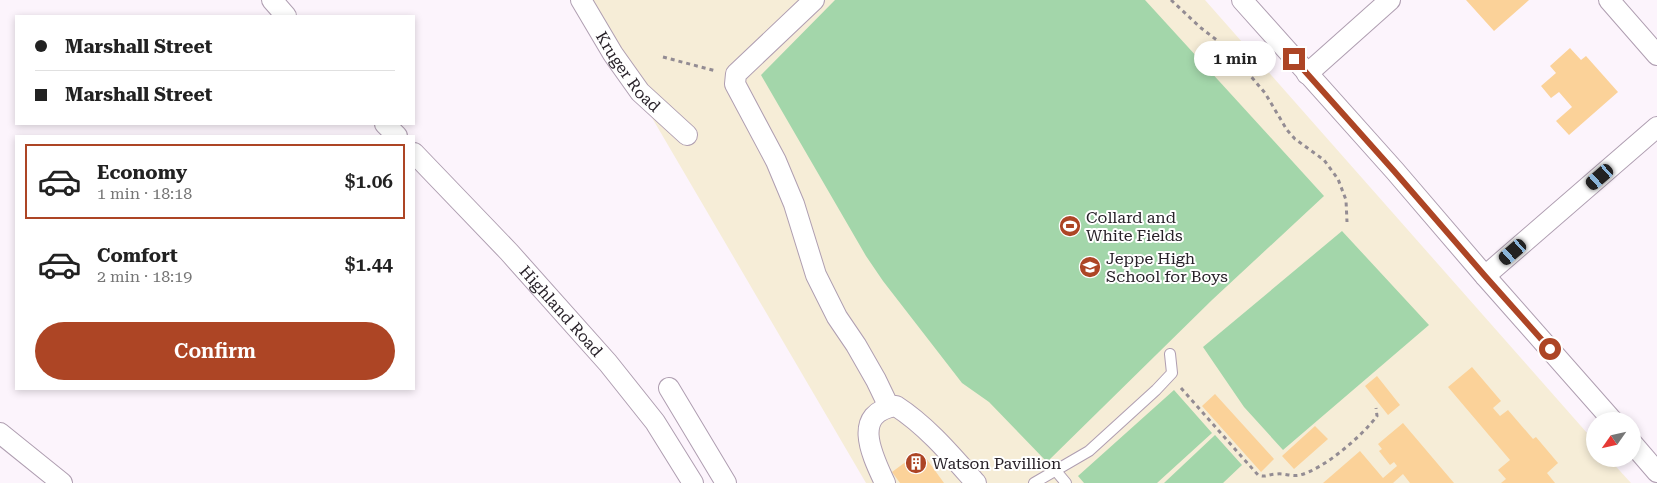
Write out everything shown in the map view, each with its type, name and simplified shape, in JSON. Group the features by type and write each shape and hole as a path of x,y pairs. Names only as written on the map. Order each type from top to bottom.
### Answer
{"street":[{"path":"272,0 285,15"},
{"name":"Kruger Road","path":"581,0 613,54 640,92 687,135"},
{"path":"814,0 736,74 735,84 776,160 794,204 816,275 837,317 876,380 888,407"},
{"path":"1242,0 1605,412"},
{"path":"1307,74 1390,0"},
{"path":"1609,0 1657,55"},
{"path":"386,125 396,135"},
{"path":"1485,276 1657,127"},
{"name":"Highland Road","path":"415,154 508,252 608,363 655,422 693,483"},
{"path":"669,388 726,483"},
{"path":"885,483 870,448 868,433 870,420 888,407 896,406 908,414 952,456 976,483"},
{"path":"0,433 62,483"},
{"path":"1641,454 1657,472"}],"lane":[{"path":"1034,483 1089,451 1170,376 1172,374 1170,354"},
{"path":"1056,471 1066,483"}],"path":[{"path":"1171,0 1200,28 1218,41 1242,67 1265,93 1287,130 1295,139 1324,160 1338,179 1346,200 1347,222"},
{"path":"663,57 718,71 735,84"},
{"path":"1170,376 1255,471 1262,476 1274,474 1297,476 1308,472 1344,450 1372,424 1377,416 1376,408"}],"shaded area":[{"name":"Jeppe High School for Boys","path":"583,0 1205,0 1586,432 1586,468 1617,468 1631,483 866,483"}],"green space":[{"name":"Collard and White Fields","path":"835,0 1145,0 1324,196 1212,300 1047,462 989,402 962,383 883,281 866,256 761,75"},
{"path":"1342,231 1429,325 1283,450 1244,407 1203,347"},
{"path":"1174,390 1212,433 1157,483 1084,483 1078,476"},
{"path":"1215,435 1242,465 1223,483 1164,483"}],"building":[{"path":"1466,0 1529,0 1494,31"},
{"path":"1570,48 1581,60 1586,56 1618,92 1569,135 1556,121 1572,107 1559,92 1551,98 1541,86 1556,73 1550,66"},
{"path":"1472,367 1501,401 1493,408 1500,416 1508,410 1533,439 1536,437 1558,463 1547,473 1555,483 1501,483 1506,479 1498,470 1510,460 1448,387"},
{"path":"1377,376 1400,405 1388,415 1365,386"},
{"path":"1215,394 1274,459 1261,472 1202,406"},
{"path":"1403,423 1454,483 1410,483 1403,474 1393,483 1323,483 1360,451 1383,478 1397,466 1394,462 1390,465 1379,451 1382,449 1378,444"},
{"path":"1315,426 1328,439 1294,469 1282,456"},
{"name":"Watson Pavillion","path":"919,452 923,454 944,483 900,483 892,472"}],"place":[{"name":"Collard and White Fields","path":"1070,226"},
{"name":"Jeppe High School for Boys","path":"1090,267"},
{"name":"Watson Pavillion","path":"916,463"}],"route":[{"path":"1294,59 1550,349"}]}
